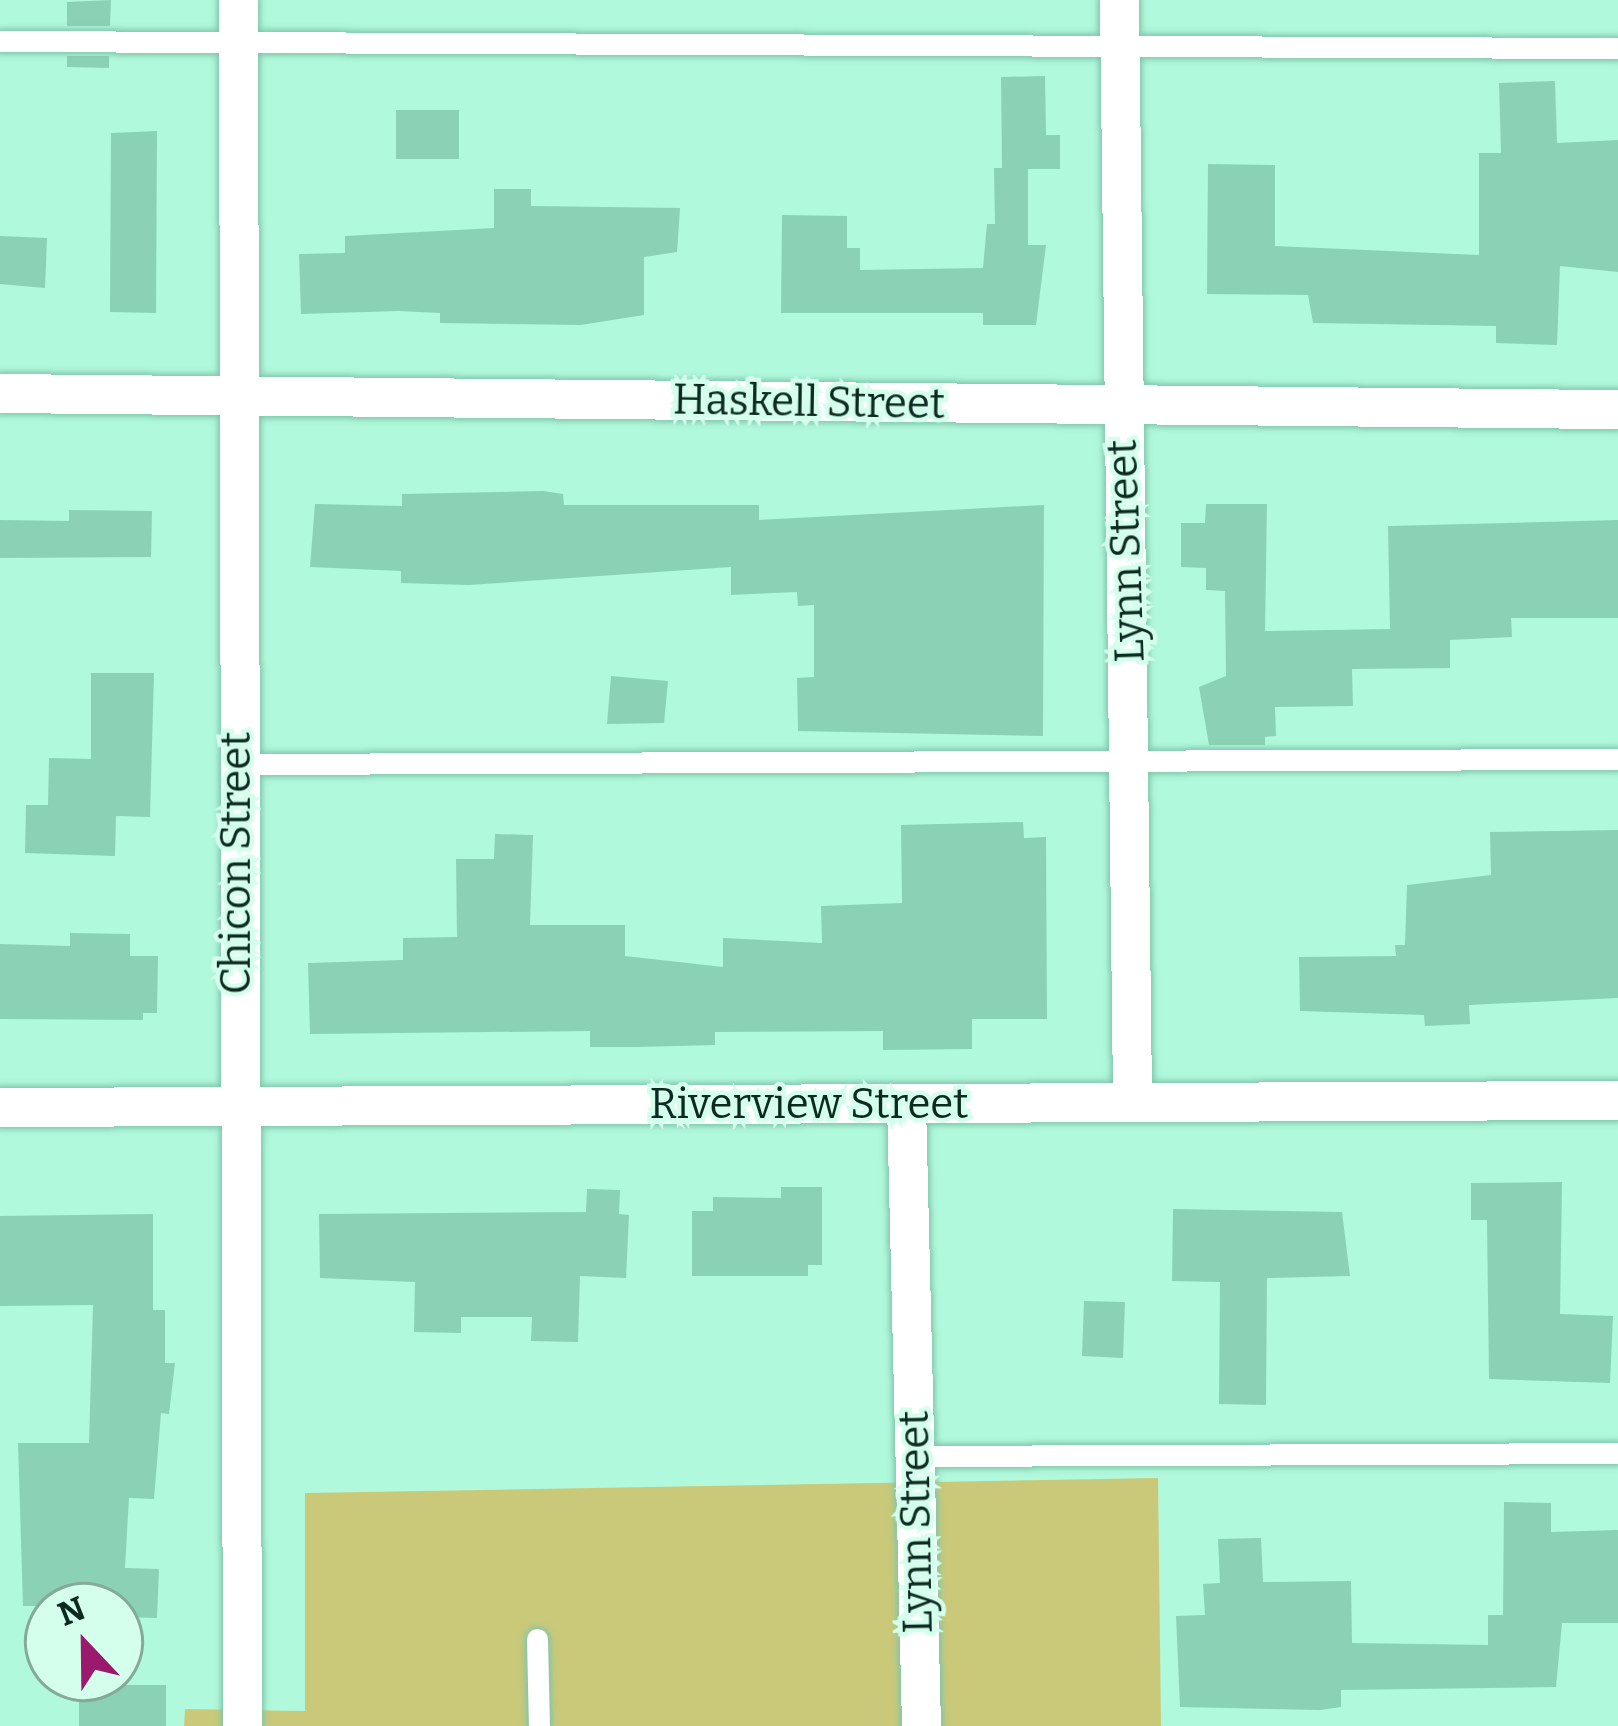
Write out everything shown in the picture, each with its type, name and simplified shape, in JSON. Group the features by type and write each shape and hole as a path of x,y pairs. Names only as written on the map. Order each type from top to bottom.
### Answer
{"street":[{"name":"Chicon Street","path":"238,0 235,764 242,1726"},
{"name":"Lynn Street","path":"1119,0 1122,407 1132,761 1132,1102"},
{"name":"Haskell Street","path":"0,393 1618,409"},
{"name":"Riverview Street","path":"0,1107 1618,1100"},
{"name":"Lynn Street","path":"906,1103 921,1726"}],"lane":[{"path":"0,41 1120,50 1618,48"},
{"path":"235,764 1618,759"},
{"path":"915,1456 1618,1453"},
{"path":"537,1639 539,1726"}],"shaded area":[{"path":"1158,1478 1161,1726 184,1726 185,1709 305,1711 305,1493"}],"building":[{"path":"111,0 110,26 67,26 67,2"},
{"path":"67,56 109,56 109,68 67,67"},
{"path":"1045,76 1046,135 1060,135 1060,169 1028,169 1028,245 1046,245 1036,325 983,325 983,313 781,313 782,215 847,216 847,248 860,248 860,270 983,268 987,224 995,224 994,168 1002,168 1001,77"},
{"path":"1555,81 1557,143 1618,140 1618,272 1560,266 1557,345 1496,343 1496,326 1313,323 1308,295 1207,294 1208,164 1275,165 1275,246 1479,255 1479,153 1501,153 1499,83"},
{"path":"396,110 459,110 459,159 396,159"},
{"path":"157,131 156,313 110,312 111,133"},
{"path":"494,189 531,189 531,206 680,208 677,252 644,257 644,315 581,325 440,323 440,313 398,311 301,314 299,254 345,253 345,236 494,228"},
{"path":"0,236 47,238 45,288 0,284"},
{"path":"402,494 563,494 564,505 759,505 759,520 1044,505 1043,736 798,731 797,678 814,677 814,605 798,606 797,592 731,595 731,567 469,585 401,583 401,571 310,567 315,504 402,506"},
{"path":"1206,504 1267,504 1265,631 1390,629 1388,526 1618,520 1618,618 1511,618 1512,637 1450,640 1450,668 1352,669 1353,706 1275,707 1276,736 1265,737 1265,745 1209,745 1199,687 1226,676 1225,591 1206,590 1206,568 1181,567 1181,523 1205,523"},
{"path":"69,510 152,511 151,557 0,558 0,520 69,521"},
{"path":"91,673 154,673 150,817 116,816 115,856 25,853 26,805 48,805 49,758 91,759"},
{"path":"611,676 668,681 664,723 607,724"},
{"path":"1023,822 1024,838 1046,837 1047,1019 972,1019 972,1049 883,1050 883,1031 715,1032 715,1045 637,1047 590,1047 590,1031 310,1034 308,963 403,960 403,938 457,937 456,859 494,859 495,834 533,835 530,925 625,925 625,956 723,967 723,938 822,943 821,906 902,903 901,825"},
{"path":"1618,830 1618,998 1469,1005 1470,1024 1425,1026 1424,1015 1300,1011 1299,957 1396,956 1395,945 1405,945 1407,885 1491,875 1490,832"},
{"path":"70,933 130,934 130,956 158,956 157,1013 143,1013 143,1020 0,1019 0,944 70,946"},
{"path":"1562,1182 1560,1314 1613,1316 1610,1383 1489,1379 1487,1220 1471,1220 1471,1183"},
{"path":"781,1187 822,1187 822,1265 808,1265 808,1276 692,1276 692,1211 713,1211 713,1197 781,1198"},
{"path":"587,1189 620,1190 619,1214 629,1215 626,1278 580,1276 578,1342 531,1341 532,1317 461,1317 461,1333 414,1332 415,1282 320,1278 319,1214 586,1212"},
{"path":"1173,1209 1342,1212 1350,1276 1267,1278 1266,1405 1219,1404 1220,1282 1172,1281"},
{"path":"153,1214 153,1310 165,1310 165,1363 175,1363 169,1414 161,1413 154,1499 129,1498 125,1568 159,1569 157,1618 144,1618 144,1582 24,1582 23,1606 18,1443 89,1443 93,1305 0,1306 0,1216"},
{"path":"1084,1301 1125,1302 1123,1358 1082,1356"},
{"path":"1504,1502 1551,1503 1551,1532 1618,1530 1618,1623 1562,1623 1556,1687 1341,1690 1341,1707 1320,1710 1180,1707 1176,1616 1205,1615 1203,1584 1220,1583 1218,1539 1261,1538 1263,1582 1351,1581 1352,1643 1488,1645 1488,1615 1503,1615"},
{"path":"144,1685 166,1685 166,1726 79,1726 79,1702 144,1702"}]}
